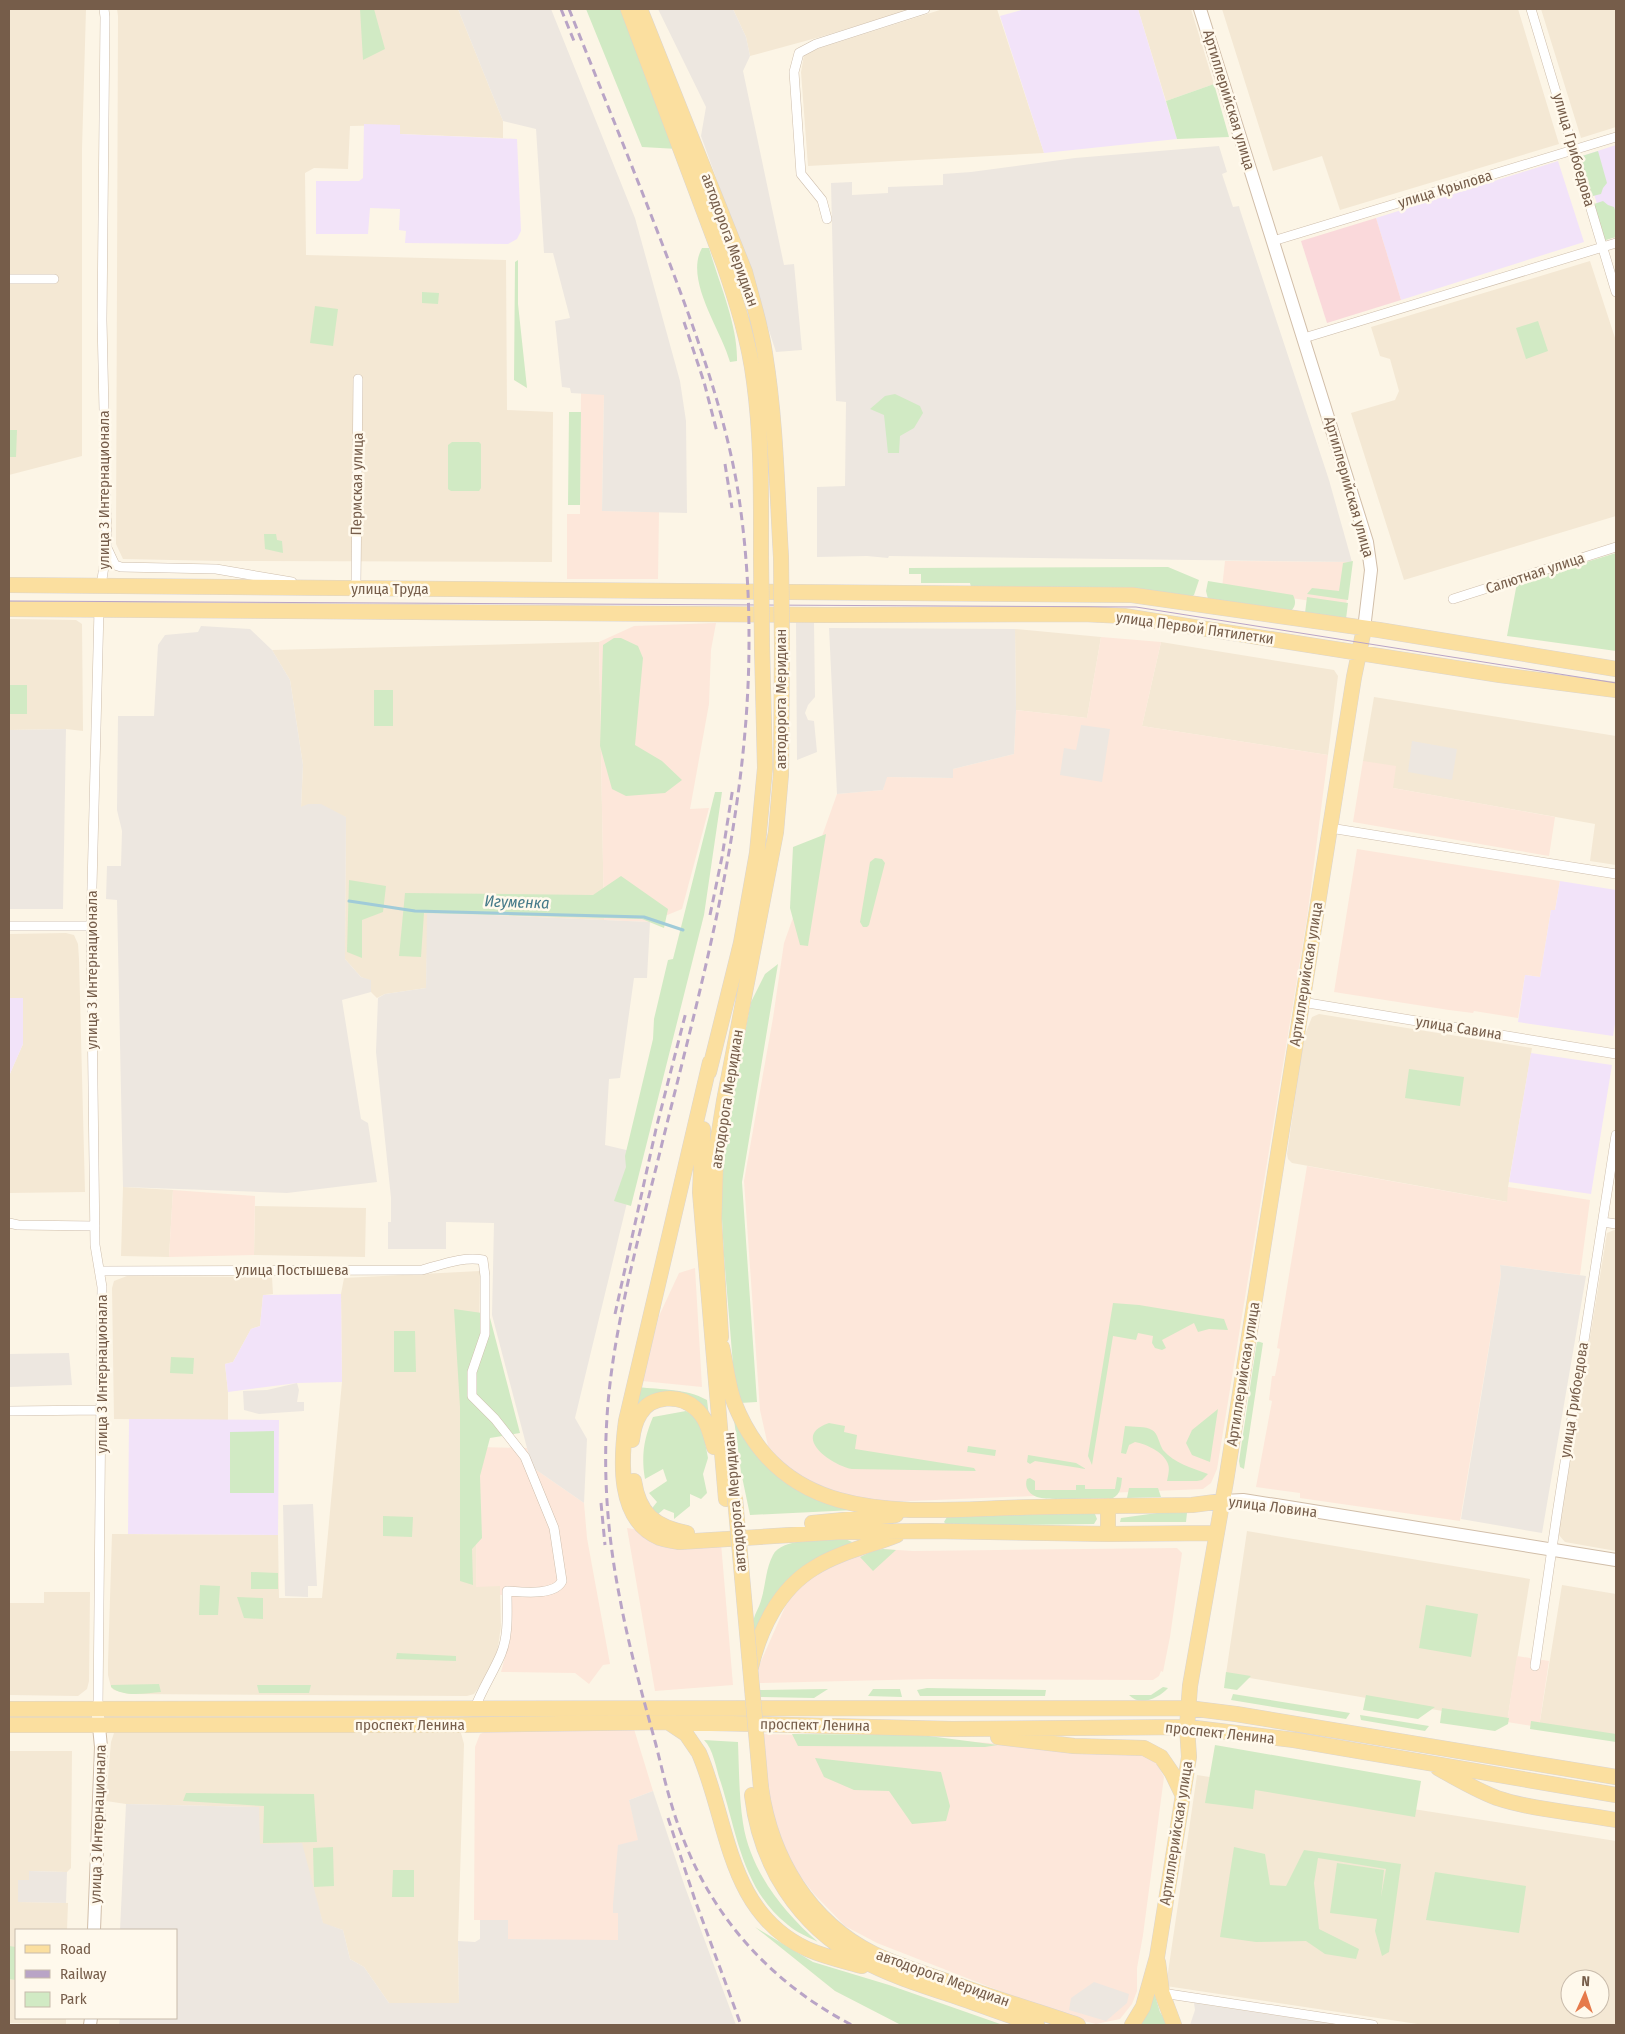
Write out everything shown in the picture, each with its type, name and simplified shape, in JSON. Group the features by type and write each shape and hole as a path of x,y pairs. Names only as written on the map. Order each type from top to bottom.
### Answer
{"main road":[{"name":"автодорога Меридиан","path":"628,9 736,299 754,380 760,442 765,735 763,798 759,835 741,943 710,1062 701,1151 700,1192 756,1788 769,1828 786,1869 798,1888 818,1912 845,1936 869,1951 905,1967 1078,2025"},
{"name":"автодорога Меридиан","path":"640,9 745,272 765,354 770,395 780,558 782,647 781,774 776,832 716,1151 714,1219 730,1499 750,1670 756,1822 763,1845 780,1884 815,1927 842,1948 866,1962 902,1978 1037,2025"},
{"name":"улица Труда","path":"9,585 771,592"},
{"name":"улица 3 Интернационала","path":"99,609 101,586"},
{"name":"улица Первой Пятилетки","path":"771,592 1132,595 1616,668"},
{"name":"улица Труда","path":"9,608 770,614"},
{"name":"улица Первой Пятилетки","path":"770,614 1034,613 1108,615 1500,675 1616,690"},
{"name":"Артиллерийская улица","path":"1132,2025 1143,2007 1157,1957 1189,1757 1187,1727 1190,1686 1223,1500 1355,669 1364,629"},
{"path":"710,1062 626,1421 622,1446 623,1470 629,1505 636,1518 646,1529 660,1538 679,1542 797,1533 908,1531 1108,1534 1216,1533"},
{"path":"722,1347 734,1401 747,1428 763,1452 786,1474 805,1487 842,1502 931,1511"},
{"path":"730,1499 708,1427 703,1417 695,1408 683,1400 671,1398 650,1404 641,1412 634,1426 631,1442 633,1470 639,1501 652,1520 666,1528 688,1533 853,1520 931,1511"},
{"name":"улица Ловина","path":"931,1511 1192,1505 1223,1500"},
{"path":"1108,1506 1108,1534"},
{"path":"931,1511 931,1531"},
{"path":"750,1670 761,1632 784,1596 814,1568 852,1551 908,1531"},
{"name":"проспект Ленина","path":"9,1725 98,1717 475,1708 848,1707 917,1710 1188,1708 1236,1714 1616,1777"},
{"name":"проспект Ленина","path":"9,1708 98,1717 472,1724 668,1722 952,1728 1187,1727 1294,1740 1616,1795"},
{"path":"472,1724 475,1708"},
{"path":"668,1722 686,1734 699,1753 740,1881 752,1902 764,1917 790,1939 807,1949 902,1978"},
{"path":"952,1728 978,1735 1074,1746 1144,1748 1161,1757 1172,1772 1183,1796"},
{"path":"1428,1763 1477,1790 1498,1798 1515,1803 1616,1820"},
{"name":"Артиллерийская улица","path":"1157,1957 1162,1994 1174,2025"}],"street":[{"name":"улица 3 Интернационала","path":"101,586 106,546 102,320 104,9"},
{"path":"827,219 822,200 801,174 794,72 799,53 816,44 925,9"},
{"name":"Артиллерийская улица","path":"1200,9 1369,551 1371,580 1364,629"},
{"name":"улица Грибоедова","path":"1531,9 1616,292"},
{"name":"улица Крылова","path":"1273,241 1616,137"},
{"path":"1304,338 1616,243"},
{"path":"9,279 54,279"},
{"name":"Пермская улица","path":"356,588 358,379"},
{"path":"106,546 115,564 121,567 216,568 330,588"},
{"name":"Салютная улица","path":"1453,599 1616,547"},
{"name":"улица 3 Интернационала","path":"94,1929 101,1747 98,1717 102,1287 95,1245 91,926 99,609"},
{"path":"1330,828 1616,874"},
{"path":"9,926 91,926"},
{"name":"улица Савина","path":"1302,1002 1616,1054"},
{"name":"улица Грибоедова","path":"1535,1666 1551,1550 1616,1135"},
{"path":"1602,1222 1616,1224"},
{"path":"9,1223 18,1225 95,1226"},
{"name":"улица Постышева","path":"100,1271 422,1270 457,1261 483,1260 485,1276 484,1334 472,1372 472,1396 495,1419 525,1457 554,1528 562,1581 560,1586 555,1589 535,1592 507,1591 508,1625 502,1653 482,1689 475,1708"},
{"path":"9,1411 101,1410"},
{"name":"улица Ловина","path":"1223,1500 1243,1500 1616,1560"},
{"path":"1162,1994 1374,2025"}],"shaded area":[{"path":"9,9 86,9 82,149 82,456 9,475"},
{"path":"117,9 458,9 503,121 503,138 400,134 399,125 350,126 348,169 314,168 305,173 306,255 506,260 507,410 553,412 552,562 123,559 116,544"},
{"path":"458,9 551,9 635,218 680,381 686,421 687,513 602,511 604,395 571,393 570,388 562,387 555,321 570,318 553,253 544,253 536,129 503,121"},
{"path":"658,9 733,9 746,37 750,56 743,71 784,265 794,264 802,350 776,352 749,269 701,136 706,107"},
{"path":"733,9 912,9 750,56 746,37"},
{"path":"943,9 997,9 1044,153 808,166 801,72 804,55 820,48"},
{"path":"1025,9 1138,9 1177,139 1044,153 1000,16"},
{"path":"1138,9 1191,9 1214,84 1166,101"},
{"path":"1222,9 1518,9 1559,144 1340,210 1322,156 1273,171"},
{"path":"1541,9 1616,9 1616,127 1581,138"},
{"path":"364,124 400,125 400,134 517,139 521,231 517,239 508,244 405,243 406,231 399,230 400,209 370,208 368,234 316,234 316,181 359,181 363,178"},
{"path":"1616,145 1616,237 1608,239 1582,156"},
{"path":"1219,146 1227,172 1222,174 1233,207 1239,206 1329,480 1352,562 889,556 888,558 867,556 817,557 817,487 845,486 846,402 836,401 831,183 852,182 852,195 888,193 888,187 943,185 943,174 1075,158"},
{"path":"1558,161 1584,242 1401,300 1376,218"},
{"path":"1376,218 1401,300 1327,323 1301,241"},
{"path":"1590,261 1616,341 1616,516 1404,580 1351,413 1395,400 1399,391 1390,359 1380,356 1371,327"},
{"path":"581,393 604,394 602,511 659,512 658,579 567,579 567,514 580,514"},
{"path":"1225,561 1352,562 1346,606 1222,588"},
{"path":"9,619 76,620 82,624 83,731 66,729 9,730"},
{"path":"716,623 711,650 709,704 690,809 709,808 682,909 650,922 604,920 599,642 634,626"},
{"path":"796,623 814,623 815,697 808,705 805,713 808,720 814,721 817,752 797,760"},
{"path":"201,626 250,629 272,650 290,680 303,765 301,807 308,804 321,804 346,817 345,959 361,977 371,980 371,992 342,1000 361,1119 368,1123 377,1182 287,1193 123,1187 117,900 106,899 107,866 121,866 122,831 117,810 118,716 154,716 158,645 165,635 198,632"},
{"path":"829,628 1015,629 1016,710 1014,754 953,769 953,778 887,777 883,790 837,794"},
{"path":"1015,629 1101,637 1087,718 1016,710"},
{"path":"1101,637 1161,642 1142,726 1328,755 1307,918 1217,1469 1211,1483 1203,1489 887,1502 850,1497 807,1480 785,1465 768,1446 760,1410 744,1181 773,1018 784,943 837,794 883,790 886,777 952,778 953,769 1014,754 1016,710 1087,718"},
{"path":"599,642 604,920 428,912 426,988 385,994 377,998 371,992 371,981 361,977 345,959 346,817 301,808 303,765 290,680 272,650"},
{"path":"1161,642 1334,670 1338,676 1328,755 1142,726"},
{"path":"1374,697 1616,736 1616,865 1590,861 1595,824 1393,788 1363,761"},
{"path":"1081,725 1110,729 1102,782 1060,775 1064,748 1076,750"},
{"path":"66,729 63,909 9,909 9,730"},
{"path":"1412,741 1457,749 1452,780 1408,772"},
{"path":"1363,761 1396,766 1393,788 1555,817 1549,856 1353,822"},
{"path":"1357,849 1560,881 1555,910 1551,910 1540,977 1525,975 1518,1018 1474,1011 1473,1013 1449,1010 1334,992"},
{"path":"1560,881 1616,890 1616,1018 1613,1036 1518,1022 1525,975 1540,977 1551,910 1555,910"},
{"path":"427,912 650,922 647,978 634,978 620,1078 609,1079 605,1145 639,1153 575,1418 587,1439 584,1503 532,1467 492,1315 494,1223 446,1222 446,1249 388,1249 388,1222 391,1222 391,1198 376,1052 378,998 385,994 426,988"},
{"path":"66,933 74,935 78,944 85,1192 9,1193 9,1076 23,1044 23,999 9,998 9,934"},
{"path":"9,998 23,998 23,1044 9,1076"},
{"path":"1319,1014 1532,1048 1508,1187 1508,1202 1292,1163 1288,1159 1287,1154 1304,1037 1312,1017"},
{"path":"1531,1053 1612,1065 1591,1194 1509,1182"},
{"path":"1307,1166 1507,1202 1508,1187 1590,1200 1580,1275 1500,1265 1501,1275 1460,1521 1300,1498 1300,1493 1256,1487 1272,1401 1269,1400 1272,1376 1275,1376 1280,1349 1277,1348"},
{"path":"123,1187 173,1190 169,1257 121,1256"},
{"path":"173,1190 255,1196 254,1255 169,1257"},
{"path":"255,1206 366,1208 365,1257 254,1255"},
{"path":"1616,1230 1616,1551 1565,1542 1558,1534 1607,1233"},
{"path":"1500,1265 1586,1276 1542,1533 1461,1519 1501,1275"},
{"path":"695,1268 702,1387 642,1381 659,1316 679,1273"},
{"path":"480,1271 476,1586 500,1586 501,1626 497,1654 488,1674 474,1694 467,1696 129,1694 114,1690 111,1687 108,1675 112,1534 278,1535 279,1598 322,1598 342,1382 341,1294 344,1278"},
{"path":"127,1276 272,1277 273,1294 263,1295 260,1326 251,1329 233,1362 225,1364 228,1420 114,1419 112,1288 114,1281"},
{"path":"341,1294 342,1382 297,1383 228,1392 225,1364 233,1362 251,1329 260,1326 263,1295"},
{"path":"69,1353 72,1385 9,1387 9,1354"},
{"path":"297,1383 299,1390 297,1402 304,1402 304,1411 259,1414 244,1410 243,1391 267,1390"},
{"path":"129,1419 279,1420 278,1535 128,1534"},
{"path":"477,1447 527,1448 532,1467 584,1503 587,1538 610,1664 603,1665 589,1684 575,1673 501,1672 510,1638 510,1595 500,1595 500,1586 476,1587"},
{"path":"313,1504 317,1586 308,1586 308,1597 285,1596 283,1505"},
{"path":"627,1528 721,1543 733,1685 655,1691"},
{"path":"1247,1531 1530,1579 1507,1722 1226,1674"},
{"path":"866,1548 913,1551 1177,1548 1182,1553 1163,1672 1161,1671 1159,1676 1153,1680 930,1679 760,1683 758,1668 785,1607 796,1590 815,1573"},
{"path":"1562,1585 1616,1594 1616,1738 1539,1727"},
{"path":"44,1592 90,1592 89,1681 87,1689 78,1696 9,1695 9,1603 44,1603"},
{"path":"1517,1656 1549,1661 1539,1727 1507,1722"},
{"path":"119,1729 461,1733 464,1744 458,1941 459,2003 389,2003 364,1967 350,1959 343,1930 323,1924 313,1889 258,1844 259,1807 126,1804 106,1801 111,1742 114,1733"},
{"path":"634,1729 653,1791 629,1800 639,1840 618,1913 618,1941 508,1939 507,1920 474,1920 475,1747 480,1734 487,1731"},
{"path":"763,1734 919,1738 1143,1754 1157,1764 1164,1777 1137,1968 1137,1991 1132,2004 1120,2019 1096,2024 1067,2017 877,1943 845,1926 814,1894 794,1868 777,1832 767,1798"},
{"path":"9,1751 72,1751 71,1868 67,1872 29,1871 29,1880 18,1892 18,1902 68,1903 67,1929 15,1929 15,2019 66,2019 66,2024 9,2023"},
{"path":"1197,1775 1616,1841 1616,2025 1424,2025 1166,1986"},
{"path":"653,1791 685,1887 736,2025 119,2025 120,2019 178,2019 178,1929 120,1929 126,1804 259,1807 260,1844 302,1843 323,1923 343,1930 350,1959 364,1967 389,2003 459,2003 458,1941 475,1942 480,1939 480,1920 508,1920 508,1939 618,1940 618,1913 613,1913 613,1904 618,1845 638,1840 629,1800"},
{"path":"29,1871 67,1872 66,1903 18,1902 18,1880 29,1880"},
{"path":"1094,1982 1129,1994 1127,2003 1106,2021 1069,2010 1071,1998"},
{"path":"1194,2003 1340,2025 1190,2025 1195,2010"}],"green space":[{"path":"360,9 374,9 385,49 363,60"},
{"path":"586,9 620,9 678,149 642,147"},
{"path":"1214,84 1229,137 1177,139 1166,101"},
{"path":"1598,151 1607,183 1601,194 1589,197 1578,162 1582,156"},
{"path":"1603,201 1614,207 1616,213 1616,237 1606,240 1606,242 1602,240 1591,205"},
{"path":"702,248 709,248 727,304 734,333 737,361 730,362 701,289 698,261"},
{"path":"518,260 518,304 527,388 514,380 515,262"},
{"path":"422,292 439,293 438,304 422,303"},
{"path":"315,306 338,309 333,346 310,343"},
{"path":"1538,321 1548,351 1526,359 1516,328"},
{"path":"895,394 920,406 923,413 914,428 900,436 899,453 888,453 884,415 870,409 885,396"},
{"path":"569,412 581,412 580,505 568,505"},
{"path":"9,430 17,430 16,457 9,457"},
{"path":"452,442 479,442 481,444 481,488 479,491 451,491 448,489 448,445"},
{"path":"264,534 276,534 277,540 282,541 283,553 265,549"},
{"path":"1616,553 1616,651 1507,636 1517,583"},
{"path":"1353,561 1348,600 1307,594 1312,588 1339,591 1343,563"},
{"path":"1168,567 1199,580 1194,595 1191,597 971,587 970,583 921,583 921,574 909,574 909,568"},
{"path":"1208,581 1293,595 1295,605 1291,611 1208,599 1206,591"},
{"path":"1307,597 1348,603 1346,619 1305,613"},
{"path":"614,638 621,638 638,646 643,658 635,745 662,761 682,780 665,793 626,796 612,789 600,746 603,645"},
{"path":"9,685 27,685 27,714 9,714"},
{"path":"374,690 393,690 393,726 374,726"},
{"path":"715,792 722,792 704,915 631,1206 614,1201 626,1167 625,1156 653,1039 654,1019 668,960 673,959"},
{"path":"826,834 808,946 800,945 790,908 793,847"},
{"path":"875,858 882,859 885,863 869,925 863,927 860,922 870,862"},
{"path":"621,876 668,909 664,928 642,919 424,913 421,957 399,956 405,893 593,895"},
{"path":"349,880 386,886 383,912 362,920 362,958 347,952"},
{"path":"778,964 742,1182 757,1402 740,1403 734,1377 724,1256 721,1200 723,1147 751,1002 765,974"},
{"path":"1409,1069 1464,1077 1460,1106 1405,1098"},
{"path":"1113,1303 1139,1305 1224,1319 1228,1330 1209,1329 1198,1332 1194,1323 1162,1340 1166,1348 1162,1350 1155,1348 1152,1343 1153,1336 1138,1333 1136,1340 1113,1336 1092,1465 1088,1456"},
{"path":"454,1309 489,1314 520,1433 490,1438 480,1476 482,1538 472,1549 473,1585 460,1581 460,1407"},
{"path":"394,1331 415,1331 416,1372 394,1372"},
{"path":"1257,1341 1263,1343 1244,1469 1240,1467 1239,1461"},
{"path":"171,1357 194,1358 193,1374 170,1373"},
{"path":"638,1387 682,1391 699,1396 707,1400 709,1417 683,1395 630,1421"},
{"path":"1218,1409 1210,1462 1192,1455 1186,1443 1192,1430"},
{"path":"686,1411 701,1421 708,1458 703,1474 707,1493 701,1499 690,1494 690,1506 674,1519 674,1513 664,1509 657,1515 653,1513 653,1507 657,1502 649,1493 667,1481 663,1469 645,1479 644,1447 653,1417"},
{"path":"733,1412 751,1445 854,1510 750,1515 741,1472"},
{"path":"829,1423 845,1426 844,1432 857,1435 855,1449 974,1468 976,1471 852,1469 834,1462 825,1456 814,1442 813,1435 818,1429"},
{"path":"1125,1426 1143,1427 1152,1430 1167,1455 1184,1465 1208,1474 1202,1480 1197,1481 1167,1481 1168,1464 1163,1456 1154,1449 1135,1442 1129,1445 1126,1454 1121,1453"},
{"path":"274,1431 274,1493 230,1493 230,1432"},
{"path":"968,1446 996,1450 995,1456 967,1452"},
{"path":"1028,1455 1076,1463 1086,1469 1035,1461 1030,1464 1027,1462"},
{"path":"1117,1477 1122,1478 1121,1487 1118,1494 1113,1498 1043,1498 1032,1494 1026,1485 1027,1479 1030,1478 1035,1481 1035,1490 1076,1490 1076,1485 1085,1485 1085,1489 1115,1489"},
{"path":"1129,1488 1158,1488 1161,1497 1127,1498"},
{"path":"1157,1513 1187,1513 1186,1522 1120,1522 1121,1518"},
{"path":"1010,1514 1095,1514 1097,1519 1094,1524 948,1526 944,1522 947,1517"},
{"path":"383,1516 413,1517 412,1537 383,1536"},
{"path":"843,1538 852,1542 803,1570 754,1633 754,1618 762,1597 769,1565 778,1549 794,1542 805,1540"},
{"path":"883,1549 896,1550 873,1571 860,1557 873,1551"},
{"path":"251,1572 278,1573 278,1589 251,1589"},
{"path":"200,1585 220,1586 218,1615 199,1615"},
{"path":"237,1597 263,1598 263,1619 244,1618"},
{"path":"1426,1605 1478,1614 1471,1657 1419,1648"},
{"path":"397,1653 456,1656 456,1661 396,1659"},
{"path":"1226,1672 1251,1676 1237,1690 1224,1688"},
{"path":"159,1684 161,1692 142,1694 122,1693 111,1687 111,1685"},
{"path":"257,1685 311,1685 309,1693 259,1693"},
{"path":"1163,1687 1168,1688 1160,1695 1149,1700 1133,1699 1129,1695 1151,1695"},
{"path":"927,1688 1046,1690 1045,1696 920,1696 917,1690"},
{"path":"828,1689 814,1698 760,1697 758,1690"},
{"path":"873,1689 900,1689 902,1697 868,1696"},
{"path":"1233,1694 1350,1713 1346,1719 1231,1700"},
{"path":"1366,1695 1435,1707 1418,1719 1363,1710"},
{"path":"1442,1708 1509,1718 1508,1724 1495,1731 1440,1723"},
{"path":"1360,1715 1429,1726 1425,1731 1361,1720"},
{"path":"1531,1721 1616,1734 1616,1742 1530,1729"},
{"path":"792,1734 921,1735 998,1745 985,1747 798,1746"},
{"path":"704,1740 738,1742 739,1783 743,1823 753,1857 770,1889 781,1904 818,1942 798,1932 773,1911 751,1878 737,1841 714,1760"},
{"path":"1215,1745 1421,1781 1415,1817 1255,1790 1253,1809 1205,1803"},
{"path":"815,1758 941,1772 950,1806 946,1821 912,1824 889,1791 854,1790 824,1777"},
{"path":"186,1793 314,1794 317,1842 263,1843 264,1806 183,1801"},
{"path":"333,1847 334,1886 314,1887 313,1848"},
{"path":"1234,1847 1265,1854 1270,1885 1286,1886 1304,1850 1401,1864 1389,1952 1382,1956 1375,1931 1377,1919 1330,1913 1337,1863 1384,1870 1381,1897 1386,1869 1318,1858 1314,1883 1319,1929 1359,1949 1356,1959 1325,1954 1306,1941 1256,1942 1220,1937"},
{"path":"393,1870 414,1870 414,1897 392,1897"},
{"path":"1435,1872 1526,1886 1519,1933 1426,1920"},
{"path":"755,1927 813,1962 889,1985 1003,2025 901,2025 835,1991"},
{"path":"9,1946 15,1947 15,1980 9,1979"},
{"path":"1152,1986 1160,2012 1168,2025 1138,2025"}],"waterway":[{"name":"Игуменка","path":"349,901 415,911 644,917 683,930"}],"tram line":[{"path":"9,601 1136,607 1616,683"}],"railway":[{"path":"561,9 574,41"},
{"path":"569,9 668,259 716,399 731,456 740,504 749,616 747,703 741,770 720,902 690,1033 634,1257 614,1354 606,1440 607,1508 612,1554 636,1672 668,1792 683,1838 696,1868 730,1923 772,1970 824,2009 852,2025"},
{"path":"684,322 704,382 717,432"},
{"path":"725,464 732,508"},
{"path":"710,915 722,857 733,787"},
{"path":"615,1314 656,1129 686,1012"},
{"path":"601,1503 605,1545"},
{"path":"668,1818 695,1900 741,2025"}]}
